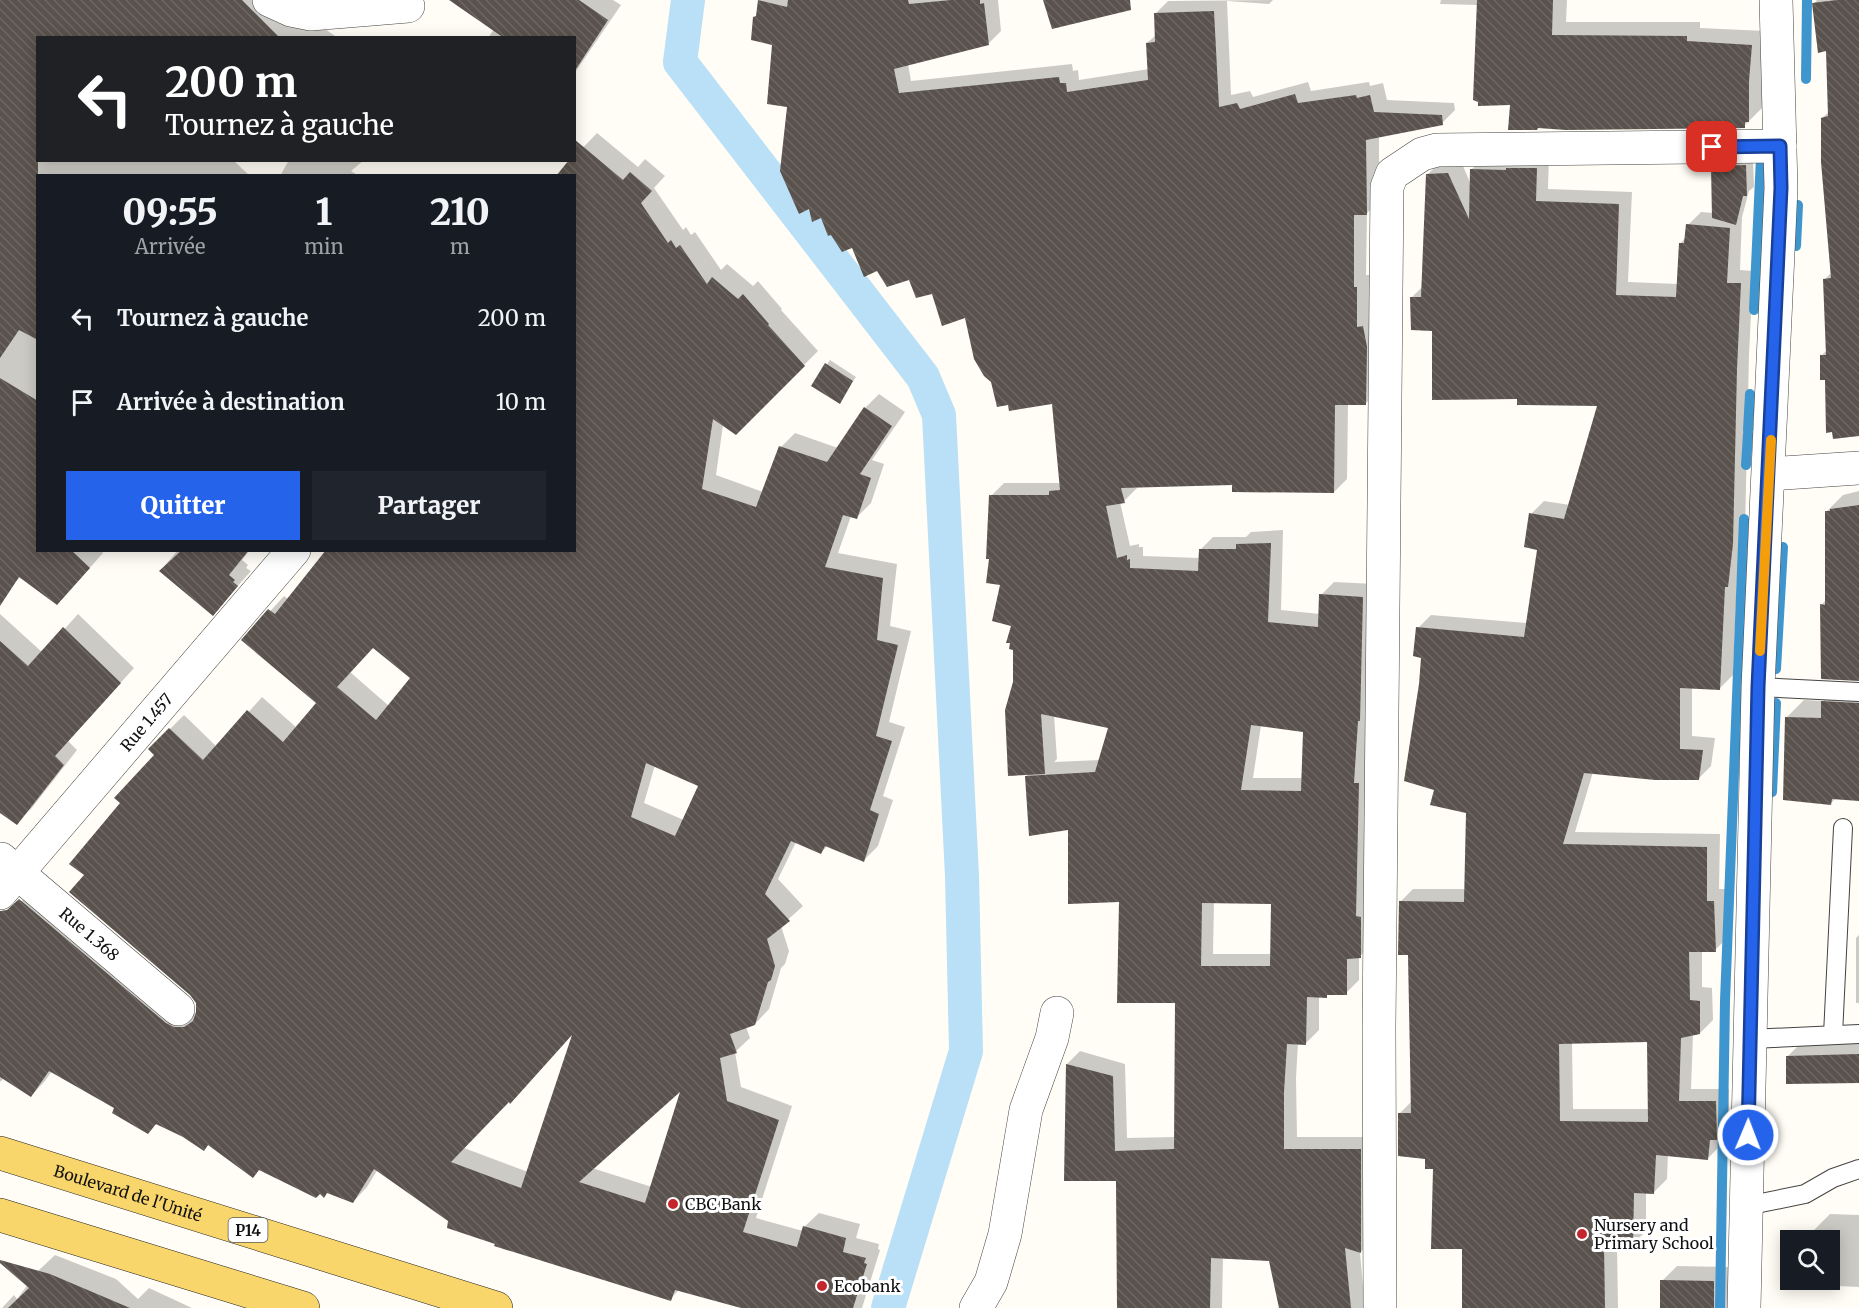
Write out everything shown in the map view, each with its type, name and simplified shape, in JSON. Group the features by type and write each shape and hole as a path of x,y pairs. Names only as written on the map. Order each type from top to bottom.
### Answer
{"main road":[{"name":"Boulevard de l'Unité","path":"0,1153 496,1308"},
{"path":"0,1215 293,1307"}],"street":[{"path":"268,0 291,10 311,14 408,6"},
{"path":"1744,1308 1758,687 1781,188 1776,0"},
{"path":"1380,1308 1379,993 1387,222 1388,187 1392,174 1422,154 1437,150 1780,146"},
{"path":"1769,474 1859,468"},
{"name":"Rue 1.457","path":"6,875 292,552"},
{"name":"Rue 1.368","path":"6,875 178,1009"},
{"path":"976,1308 991,1282 1005,1234 1026,1110 1052,1038 1057,1013"}],"lane":[{"path":"1758,687 1859,692"},
{"path":"1833,1035 1843,828"},
{"path":"1750,1039 1859,1034"},
{"path":"1746,1206 1805,1194 1833,1178 1859,1169"}],"building":[{"path":"0,0 242,0 278,36 36,36 36,162 38,162 38,174 36,174 36,339 19,330 0,358"},
{"path":"449,0 579,0 608,20 576,69 576,36 501,36"},
{"path":"758,0 787,7 788,0 908,0 909,4 980,0 980,4 984,3 989,45 894,69 899,93 1059,77 1060,83 1066,83 1067,92 1148,80 1146,43 1155,42 1154,13 1214,11 1219,107 1237,103 1240,109 1295,94 1298,103 1370,95 1374,112 1442,115 1443,125 1366,140 1367,215 1354,215 1354,287 1357,287 1357,327 1363,326 1367,347 1366,405 1335,405 1334,493 1232,492 1232,485 1121,488 1125,503 1106,506 1117,558 1127,555 1127,560 1130,559 1130,568 1198,571 1199,549 1236,549 1236,544 1271,543 1268,622 1318,627 1319,594 1363,597 1360,721 1358,721 1354,783 1359,783 1356,916 1361,917 1361,958 1347,959 1347,995 1327,995 1327,998 1307,997 1306,1045 1287,1044 1284,1092 1284,1149 1361,1149 1361,1253 1345,1248 1351,1308 1279,1308 1269,1261 1211,1258 1210,1308 1117,1308 1116,1181 1064,1181 1066,1064 1113,1076 1115,1151 1174,1149 1175,1003 1117,1003 1119,902 1068,904 1068,830 1029,836 1025,776 1095,772 1108,728 1041,714 1045,774 1008,776 1005,710 1013,682 1013,650 1009,649 1010,643 1006,643 1011,626 992,621 1000,585 986,583 989,559 986,559 989,495 1049,495 1049,491 1060,490 1052,404 1009,411 1008,405 997,407 991,382 984,376 974,359 965,318 942,326 932,294 916,298 909,280 887,287 877,271 864,277 852,248 842,252 831,235 828,236 821,218 812,222 809,209 799,214 780,171 787,107 767,104 772,45 751,40 753,17 756,16","holes":["1251,725 1303,732 1301,791 1241,790","1202,903 1271,904 1270,966 1201,966"]},
{"path":"1043,0 1130,0 1131,10 1052,29"},
{"path":"1477,0 1553,0 1552,35 1687,36 1687,41 1752,45 1749,122 1745,122 1745,128 1508,130 1510,105 1478,106 1478,102 1473,100"},
{"path":"1859,0 1859,436 1833,439 1832,432 1826,433 1825,380 1820,380 1820,355 1826,355 1823,279 1831,278 1821,162 1821,118 1828,116 1826,51 1818,53 1812,3"},
{"path":"576,141 623,180 630,172 652,191 641,203 668,243 671,240 676,248 680,245 707,284 712,277 738,299 743,294 805,366 736,435 713,419 702,489 756,507 779,446 827,462 864,407 892,426 860,474 871,478 857,519 843,515 825,567 883,578 877,640 898,645 876,736 892,741 870,810 879,814 864,862 825,846 821,854 791,841 765,894 790,921 767,939 775,966 771,980 768,982 755,1025 730,1034 737,1053 720,1058 727,1101 779,1120 743,1232 797,1247 803,1226 846,1238 843,1252 866,1258 864,1263 867,1264 853,1308 741,1308 675,1290 671,1301 494,1246 495,1244 447,1228 448,1221 374,1169 353,1203 327,1193 324,1198 320,1194 316,1198 259,1170 253,1178 208,1145 204,1151 183,1137 156,1124 148,1134 112,1113 114,1108 49,1071 31,1097 0,1077 0,911 7,910 19,899 166,1023 174,1027 184,1027 193,1021 196,1003 190,995 69,892 84,875 69,864 120,803 114,798 154,755 148,749 169,728 203,760 247,710 283,742 316,703 241,640 268,609 275,614 324,552 576,552 576,174 558,174 567,162 576,162","holes":["373,648 410,678 376,720 337,687","646,763 698,786 675,836 631,817","572,1035 521,1188 451,1162 509,1102 510,1104","680,1092 645,1203 579,1182"]},
{"path":"1746,165 1747,196 1743,196 1736,225 1712,218 1711,166"},
{"path":"1506,168 1537,168 1536,201 1619,204 1616,295 1676,297 1679,243 1684,243 1686,224 1730,228 1727,283 1741,283 1733,544 1728,587 1725,587 1720,690 1680,688 1680,749 1703,750 1699,780 1655,780 1584,773 1563,844 1707,847 1707,901 1714,901 1716,952 1689,952 1690,1000 1700,1001 1700,1034 1681,1038 1679,1101 1716,1101 1717,1140 1710,1140 1708,1160 1656,1155 1654,1194 1634,1193 1633,1246 1604,1245 1605,1308 1462,1308 1462,1249 1431,1249 1433,1169 1425,1169 1425,1159 1398,1156 1398,1113 1411,1113 1408,955 1398,955 1399,901 1464,902 1466,813 1430,805 1434,790 1404,781 1419,684 1421,658 1413,656 1416,627 1524,637 1537,550 1524,547 1529,513 1564,519 1597,406 1517,405 1517,399 1432,400 1432,331 1411,330 1410,297 1421,297 1426,174 1448,173 1469,219 1470,169 1506,170","holes":["1647,1042 1648,1122 1560,1121 1559,1044"]},
{"path":"825,363 853,381 840,404 811,386"},
{"path":"0,378 36,400 36,552 73,552 90,568 57,605 19,577 0,606"},
{"path":"1859,505 1859,681 1821,679 1820,604 1825,605 1825,511"},
{"path":"180,552 247,552 229,575 238,586 213,616 159,571"},
{"path":"63,627 121,683 55,756 64,765 17,825 0,813 0,641 28,666"},
{"path":"1821,701 1859,703 1859,801 1832,799 1831,805 1783,800 1785,717 1821,718"},
{"path":"1859,1054 1859,1083 1786,1084 1786,1056"},
{"path":"0,1260 50,1274 130,1308 8,1308 29,1288 0,1263"},
{"path":"1660,1280 1714,1281 1714,1308 1660,1308"}],"waterway":[{"path":"688,0 680,62 923,377 939,415 962,876 966,1051 888,1308"},
{"path":"1806,79 1807,0"},
{"path":"1754,310 1761,157"},
{"path":"1796,246 1798,205"},
{"path":"1748,430 1750,394"},
{"path":"1746,465 1748,434"},
{"path":"1720,1308 1725,1001 1744,519"},
{"path":"1776,669 1783,547"},
{"path":"1772,792 1776,703"}],"slow traffic":[{"path":"1760,651 1771,440"}],"place":[{"name":"CBC Bank","path":"673,1204"},
{"name":"Nursery and Primary School","path":"1582,1234"},
{"name":"Ecobank","path":"822,1286"}],"route":[{"path":"1712,147 1780,146 1781,188 1758,687 1748,1135"}]}
